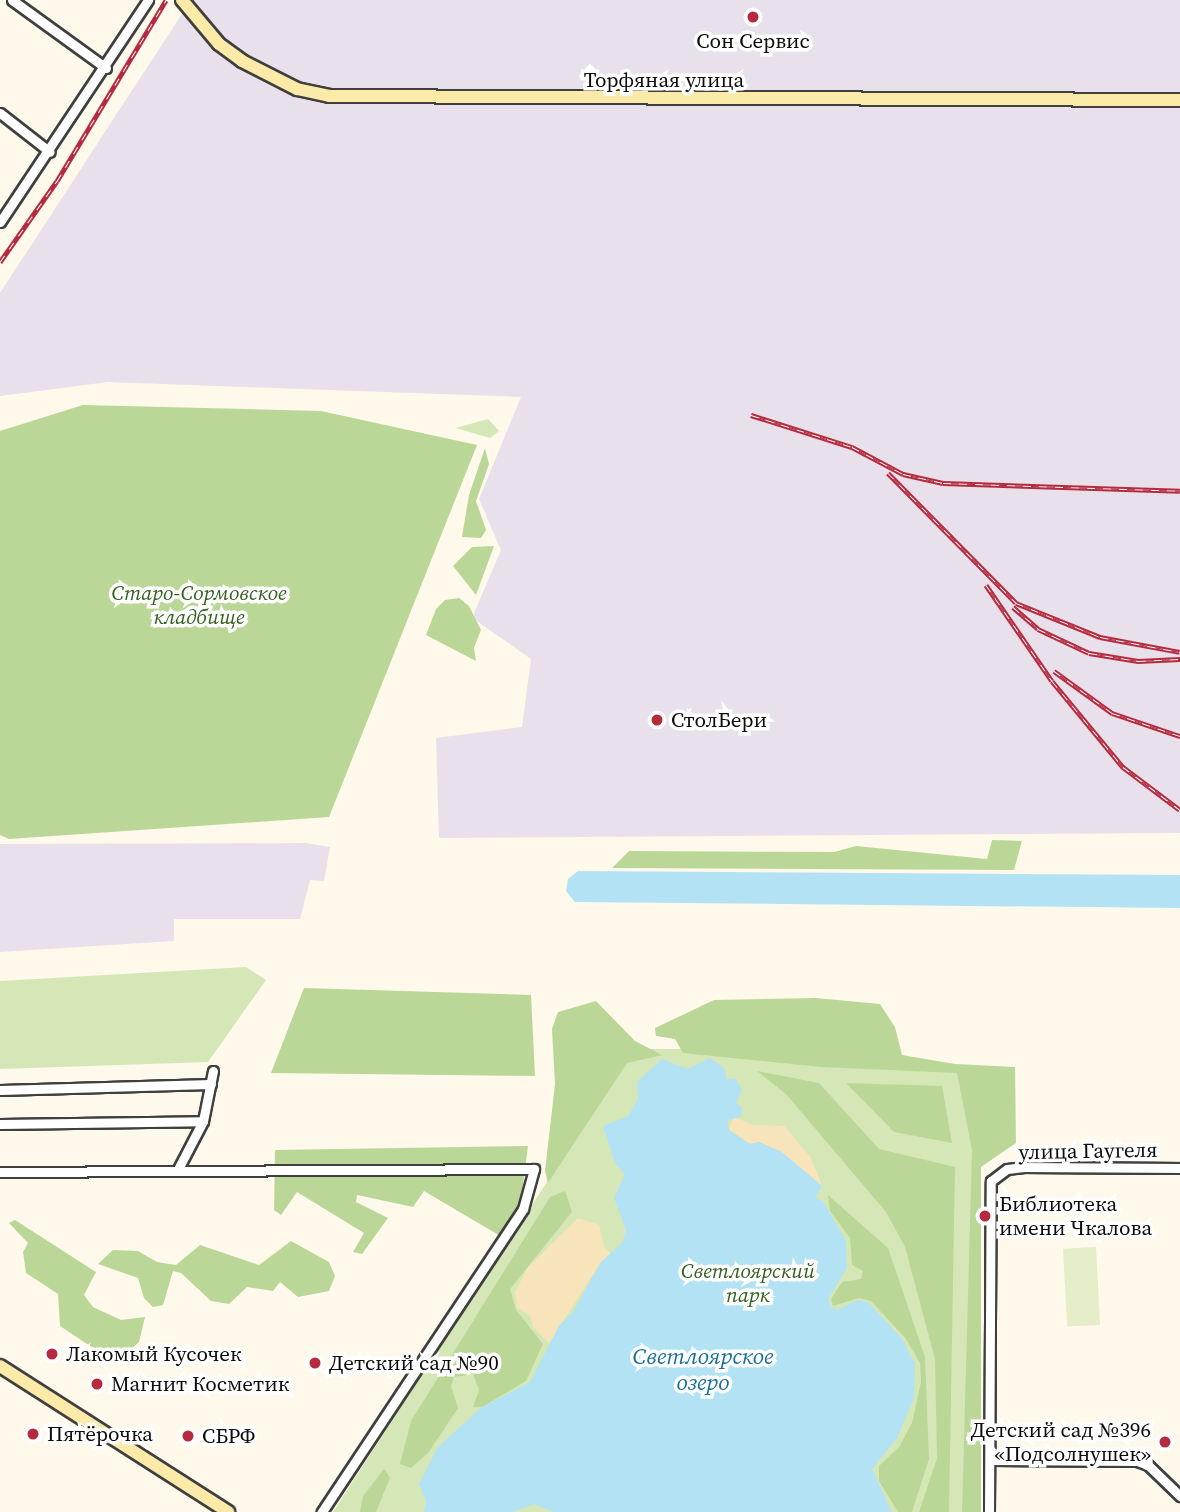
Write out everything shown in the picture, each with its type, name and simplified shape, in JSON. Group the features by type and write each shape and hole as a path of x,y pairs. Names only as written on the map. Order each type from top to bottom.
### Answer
{"street":[{"path":"12,0 106,68"},
{"path":"0,222 106,68 148,0"},
{"name":"Торфяная улица","path":"182,0 219,44 242,61 279,82 329,96 1180,100"},
{"path":"0,113 50,152"},
{"path":"177,1171 203,1121 213,1071"},
{"path":"0,1090 211,1084"},
{"path":"0,1125 203,1121"},
{"name":"улица Гаугеля","path":"992,1460 988,1195 997,1174 1024,1167 1180,1168"},
{"path":"0,1172 534,1169 523,1209 322,1512"},
{"path":"0,1366 228,1512"},
{"path":"989,1512 992,1460 1138,1461 1148,1465 1180,1496"}],"shaded area":[{"path":"191,0 1180,0 1180,833 439,838 436,738 522,727 531,659 474,619 474,613 501,550 479,499 521,397 108,382 0,396 0,293"},
{"path":"305,843 330,847 324,881 310,880 300,919 174,919 174,941 0,952 0,844"}],"green space":[{"name":"Старо-Сормовское кладбище","path":"83,405 321,411 477,445 329,817 9,839 0,835 0,431"},
{"path":"488,419 499,431 490,438 456,428"},
{"path":"485,448 489,464 476,501 486,530 481,538 462,537 469,495"},
{"path":"494,546 476,595 453,566 472,547"},
{"path":"459,598 469,606 481,630 474,648 476,661 426,635 436,609 445,600"},
{"path":"992,840 1022,841 1014,870 612,868 629,851 834,852 856,846 987,859"},
{"path":"246,967 266,980 208,1062 0,1069 0,981"},
{"path":"304,988 531,995 535,1076 271,1073"},
{"path":"816,998 880,1004 895,1027 902,1055 955,1064 1015,1067 1016,1143 981,1167 981,1512 962,1512 972,1150 957,1073 821,1067 683,1053 675,1039 656,1036 655,1028 714,1000"},
{"path":"596,1001 635,1041 662,1055 627,1063 548,1183 545,1171 555,1084 552,1029 558,1012"},
{"name":"Светлоярский парк","path":"633,1049 755,1049 972,1074 977,1175 970,1512 333,1512"},
{"path":"757,1071 819,1083 879,1149 955,1167 949,1512 919,1512 937,1458 935,1359 905,1247 886,1212 786,1094"},
{"path":"846,1083 942,1086 952,1143 894,1132"},
{"path":"528,1146 520,1208 502,1237 424,1191 413,1207 357,1195 356,1202 388,1218 362,1254 353,1252 364,1233 297,1192 281,1215 274,1210 275,1150"},
{"path":"565,1191 572,1212 510,1289 516,1310 543,1344 526,1381 482,1407 473,1407 479,1390 473,1374 454,1377 451,1386 458,1408 428,1453 411,1468 400,1464 411,1421 550,1197"},
{"path":"828,1195 888,1248 925,1357 929,1459 912,1512 898,1512 879,1481 879,1466 899,1447 912,1423 921,1382 920,1363 906,1339 871,1301 859,1298 833,1306 831,1299 842,1282 861,1279 863,1271 852,1265 850,1238 830,1211"},
{"path":"15,1220 96,1272 84,1295 93,1307 121,1320 145,1317 139,1342 126,1354 96,1350 60,1326 58,1294 26,1273 23,1252 28,1243 9,1223"},
{"path":"291,1241 329,1262 335,1276 329,1291 298,1297 280,1282 273,1291 247,1287 229,1304 211,1301 181,1273 173,1271 163,1305 153,1307 144,1298 138,1278 98,1264 113,1250 138,1251 157,1262 176,1265 200,1245 259,1265"},
{"path":"1096,1247 1100,1325 1067,1327 1063,1249"},
{"path":"384,1469 390,1478 376,1512 360,1512 363,1496"}],"sand":[{"path":"733,1116 752,1125 784,1126 811,1158 822,1186 774,1148 759,1142 750,1144 729,1130"},
{"path":"578,1218 599,1225 604,1246 611,1254 601,1262 549,1343 533,1327 531,1317 517,1307 515,1292 528,1267"}],"water":[{"path":"578,871 1180,875 1180,908 575,902 566,891 568,879"},
{"name":"Светлоярское озеро","path":"710,1058 724,1068 727,1079 736,1079 742,1090 736,1103 742,1108 741,1116 728,1121 729,1130 750,1144 759,1142 782,1152 822,1186 815,1198 823,1201 846,1241 847,1268 829,1298 831,1307 837,1310 858,1300 869,1303 903,1340 915,1364 914,1398 897,1438 872,1469 892,1512 554,1512 534,1504 512,1512 424,1512 426,1501 419,1484 438,1447 482,1407 530,1382 559,1326 573,1312 601,1262 622,1243 626,1230 614,1198 625,1174 615,1163 603,1126 628,1116 638,1099 637,1082 662,1059 688,1069"}],"railway":[{"path":"0,262 57,181 166,0"},
{"path":"751,415 852,447 903,474 943,483 1180,491"},
{"path":"888,473 1016,603 1100,637 1180,652"},
{"path":"986,585 1052,681 1123,767 1180,810"},
{"path":"1013,607 1038,629 1089,653 1138,661 1180,659"},
{"path":"1054,671 1112,713 1180,736"}],"place":[{"name":"Сон Сервис","path":"753,17"},
{"name":"СтолБери","path":"657,720"},
{"name":"Библиотека имени Чкалова","path":"985,1216"},
{"name":"Лакомый Кусочек","path":"52,1354"},
{"name":"Детский сад №90","path":"315,1363"},
{"name":"Магнит Косметик","path":"97,1384"},
{"name":"Пятёрочка","path":"33,1434"},
{"name":"СБРФ","path":"188,1436"},
{"name":"Детский сад №396 «Подсолнушек»","path":"1165,1442"}]}
